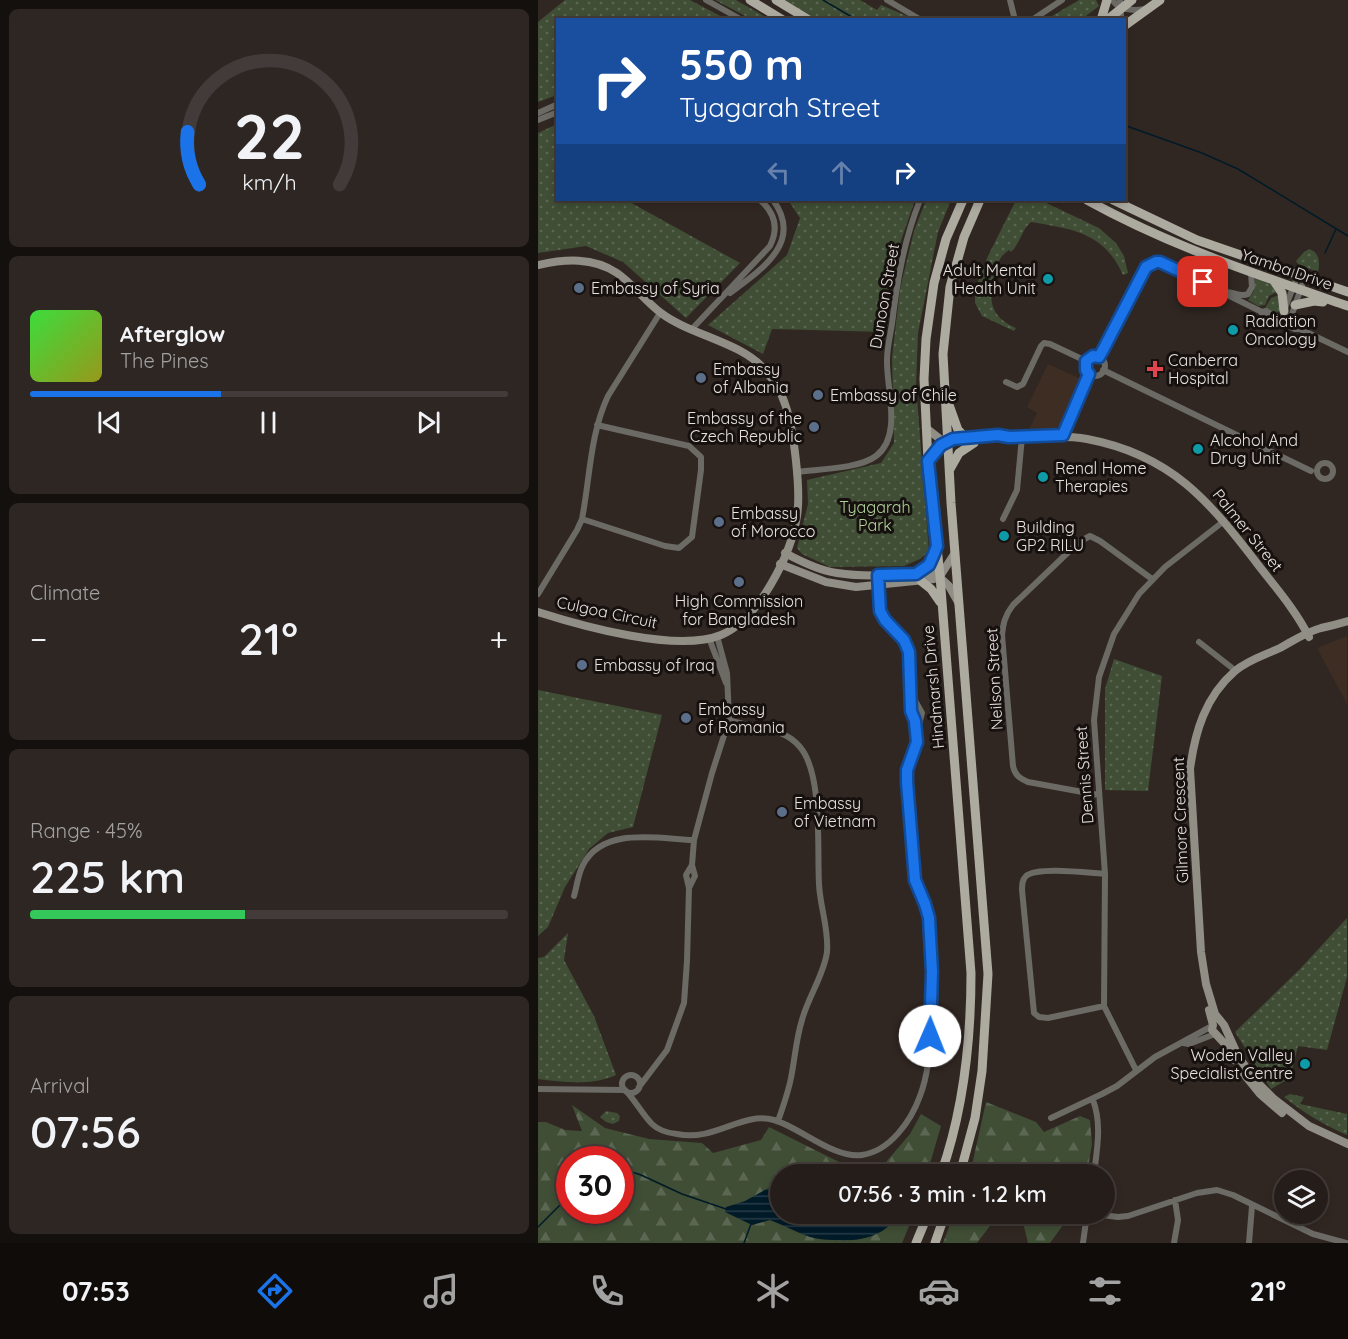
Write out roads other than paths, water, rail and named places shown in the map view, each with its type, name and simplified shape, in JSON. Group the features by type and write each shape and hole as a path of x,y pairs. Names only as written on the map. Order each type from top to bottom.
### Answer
{"main road":[{"path":"750,0 780,18"},
{"path":"776,0 806,18"},
{"path":"1102,18 1107,0"},
{"path":"1108,18 1121,4 1132,0"},
{"path":"1126,25 1160,0"},
{"name":"Hindmarsh Drive","path":"945,1164 951,1148 966,1070 971,1024 971,973 940,576 928,461 924,379 925,349 934,283 946,239 963,201"},
{"name":"Hindmarsh Drive","path":"963,1164 975,1118 982,1071 988,974 958,602 944,394 943,341 950,286 964,237 980,201"},
{"name":"Yamba Drive","path":"1089,201 1162,238 1251,273 1345,305"},
{"name":"Yamba Drive","path":"1115,201 1197,240 1348,292"},
{"path":"1274,281 1282,293 1286,315 1314,301 1336,306 1345,305"},
{"path":"944,394 958,430 970,440 959,453 950,470"},
{"path":"937,546 929,565 919,577 942,604"},
{"path":"916,1243 924,1224"},
{"path":"935,1243 942,1224"}],"street":[{"path":"706,0 738,18"},
{"path":"887,0 918,18"},
{"path":"1010,0 1014,18"},
{"path":"1035,18 1062,0"},
{"path":"1112,0 1136,10 1149,8"},
{"path":"538,113 556,105"},
{"path":"538,120 556,113"},
{"path":"691,330 744,272 765,253 774,239 774,221 771,211 761,201"},
{"path":"720,300 750,278 773,258 778,250 784,230 782,218 774,201"},
{"name":"Dunoon Street","path":"796,472 851,465 867,460 877,455 888,440 891,421 887,359 901,261 920,201"},
{"name":"Culgoa Circuit","path":"538,265 583,260 601,265 617,274 660,313 677,324 735,349 763,367 776,385 785,404 799,496 797,518 785,553 767,592 752,612 737,625 713,637 690,641 671,640 604,630 538,612"},
{"path":"1099,357 1143,271 1156,262 1163,263 1224,292 1262,312 1262,315 1286,315 1298,327 1348,352"},
{"path":"1224,292 1231,291 1242,296 1248,294 1252,287 1251,273"},
{"path":"1286,315 1302,276"},
{"path":"1286,315 1297,288"},
{"path":"538,594 582,519 597,425 608,396 660,313"},
{"path":"1286,315 1295,329 1298,327"},
{"path":"1006,382 1017,387 1023,384 1044,344 1050,344 1086,361"},
{"path":"1086,361 1093,356 1099,357 1104,364 1099,375 1089,374"},
{"path":"1086,361 1086,370 1089,374"},
{"path":"1103,370 1315,471"},
{"path":"1063,435 1089,374"},
{"path":"582,519 665,546 679,548 691,537 701,456 689,446 597,425"},
{"path":"926,428 948,442"},
{"name":"Palmer Street","path":"948,442 953,439 970,440 998,435 1009,437 1063,435 1102,442 1140,455 1173,473 1202,496 1312,635"},
{"path":"1003,519 1017,490 1022,437"},
{"path":"928,461 941,445 948,442"},
{"name":"Dennis Street","path":"1136,1070 1104,1006 1105,874 1094,720 1099,677 1105,656 1118,627 1139,594 1152,579 1224,521"},
{"name":"Neilson Street","path":"1099,795 1028,782 1020,779 1015,773 1005,671 1003,623 1012,605 1080,542 1090,536 1152,579"},
{"path":"785,553 797,560 834,573 878,580 940,576"},
{"path":"940,576 955,553"},
{"path":"780,564 826,582 856,587 878,580"},
{"path":"940,576 958,602"},
{"path":"878,580 880,611 885,620 904,640 909,652 911,711 917,732"},
{"name":"Gilmore Crescent","path":"1348,621 1312,635 1290,647 1282,647 1263,654 1236,671 1216,694 1202,717 1194,739 1190,770 1201,952 1217,1028 1260,1094 1290,1120 1348,1150"},
{"path":"538,1089 571,1091 608,1089 633,1092 667,1050 684,1003 689,888 686,875 692,865 694,840 729,720 726,683 713,637"},
{"path":"1199,642 1236,671"},
{"path":"623,1080 622,1086 655,1126 667,1132 682,1135 702,1136 748,1120 778,1121 845,1154 860,1156 876,1151 900,1132 921,1095 930,1036 932,972 929,918 915,880 907,782 907,770 917,742 922,713 912,695"},
{"path":"729,720 773,730 789,737 805,754 813,776 819,884 827,935 826,955 802,1018 790,1085 778,1121"},
{"path":"574,896 582,867 588,856 606,842 637,838 694,840"},
{"path":"1104,1006 1048,1018 1039,1017 1034,1013 1022,890 1026,876 1043,871 1105,874"},
{"path":"1051,1118 1093,1100 1117,1086 1154,1057 1183,1043 1189,1044 1217,1028"},
{"name":"Gilmore Crescent","path":"1236,1059 1293,1115 1319,1132 1348,1144"},
{"path":"608,1089 627,1076 651,1072"},
{"path":"635,1076 639,1081 639,1105"},
{"path":"1093,1100 1098,1113 1095,1164"},
{"path":"1115,1217 1128,1216 1197,1193 1217,1190 1313,1234 1346,1243"},
{"path":"1174,1243 1178,1220 1175,1200"},
{"path":"1249,1243 1252,1206"},
{"path":"1083,1243 1086,1224"}],"water":[{"path":"770,1187 770,1220 752,1225 725,1212 726,1207 745,1201"},
{"path":"779,1224 891,1224 879,1233 862,1239 824,1240 810,1237"}],"waterway":[{"path":"823,0 854,18"},
{"path":"1126,126 1202,153 1238,169 1348,236"},
{"path":"1325,253 1336,229"},
{"path":"634,1173 682,1194 726,1209"},
{"path":"538,1227 556,1209"},
{"path":"744,1243 751,1224"}],"place":[{"name":"Adult Mental Health Unit","path":"1048,279"},
{"name":"Embassy of Syria","path":"579,288"},
{"name":"Radiation Oncology","path":"1233,330"},
{"name":"Canberra Hospital","path":"1155,369"},
{"name":"Embassy of Albania","path":"701,378"},
{"name":"Embassy of Chile","path":"818,395"},
{"name":"Embassy of the Czech Republic","path":"814,427"},
{"name":"Alcohol And Drug Unit","path":"1198,449"},
{"name":"Renal Home Therapies","path":"1043,477"},
{"name":"Embassy of Morocco","path":"719,522"},
{"name":"Building GP2 RILU","path":"1004,536"},
{"name":"High Commission for Bangladesh","path":"739,582"},
{"name":"Embassy of Iraq","path":"582,665"},
{"name":"Embassy of Romania","path":"686,718"},
{"name":"Embassy of Vietnam","path":"782,812"},
{"name":"Woden Valley Specialist Centre","path":"1305,1064"}],"park label":[{"name":"Tyagarah Park","path":"875,516"}]}
